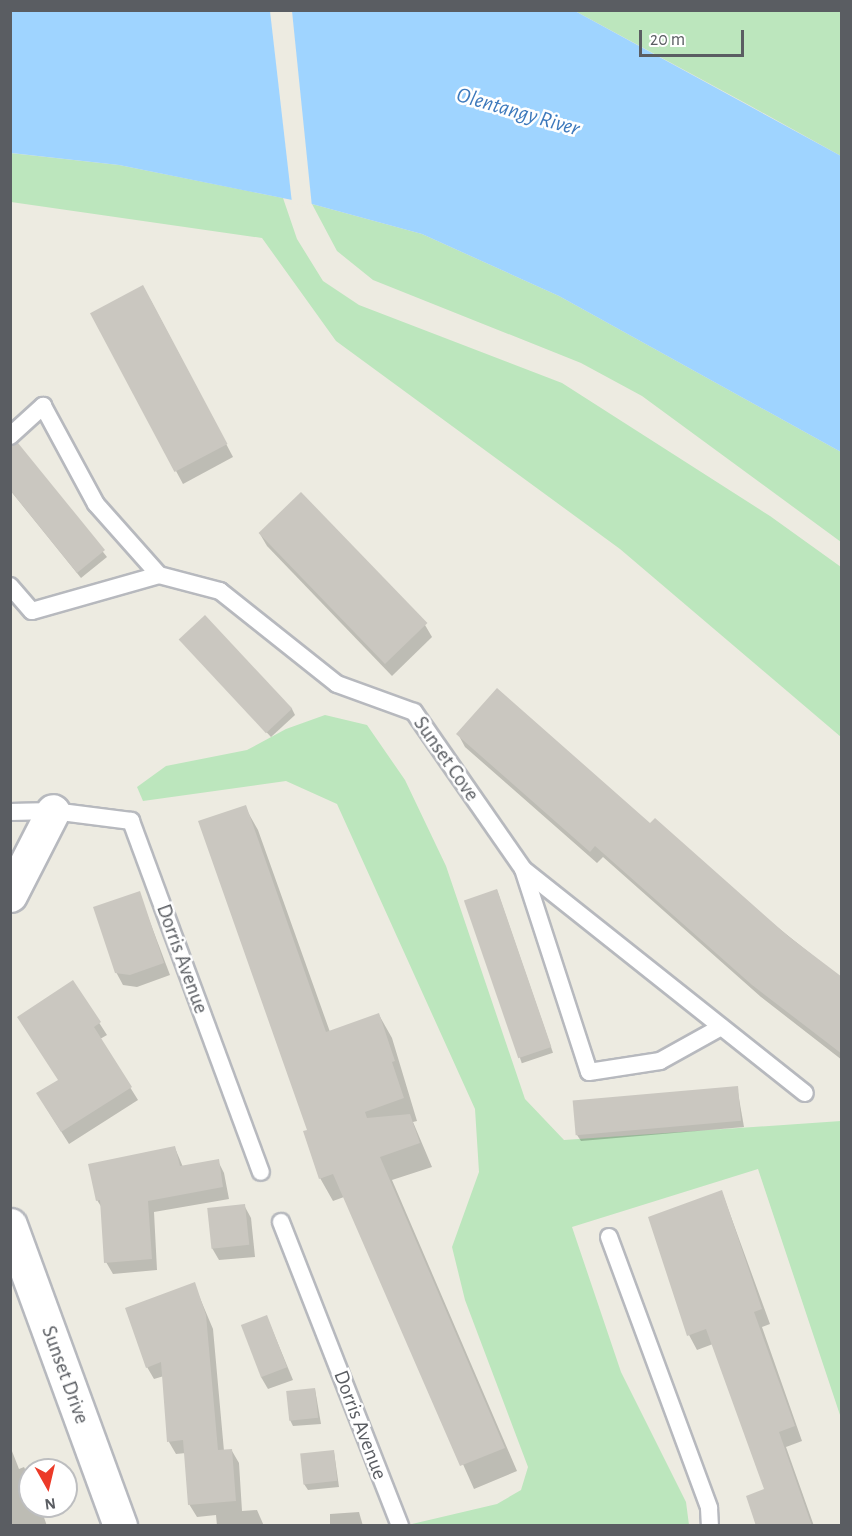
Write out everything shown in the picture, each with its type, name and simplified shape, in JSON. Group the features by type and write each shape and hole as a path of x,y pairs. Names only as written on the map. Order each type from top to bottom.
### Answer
{"street":[{"path":"10,896 53,811"},
{"name":"Sunset Drive","path":"10,1225 120,1526"}],"lane":[{"path":"10,435 43,406 96,504 159,575 32,611 10,585"},
{"name":"Sunset Cove","path":"159,575 220,591 337,684 414,712 523,869 805,1093"},
{"path":"10,812 53,811"},
{"name":"Dorris Avenue","path":"53,811 130,821 261,1172"},
{"path":"523,869 589,1072 660,1061 721,1027"},
{"name":"Dorris Avenue","path":"281,1222 400,1526"},
{"path":"609,1237 710,1508 710,1526"}],"green space":[{"path":"575,11 841,11 841,156 747,104"},
{"path":"10,153 119,165 283,198 297,239 323,281 359,305 562,383 770,516 841,567 841,737 620,549 336,341 262,238 11,202"},
{"path":"312,204 422,234 559,296 841,452 841,542 642,396 581,363 373,280 337,251"},
{"path":"325,715 367,725 405,780 446,866 525,1099 564,1140 841,1121 841,1418 758,1169 572,1227 621,1372 686,1502 689,1525 412,1524 497,1504 521,1490 528,1467 465,1300 452,1247 479,1172 475,1109 337,804 286,781 143,801 137,787 166,766 247,750 286,729"}],"water":[{"name":"Olentangy River","path":"11,11 575,11 841,156 841,452 559,296 422,234 312,204 119,165 11,153"}],"pier":[{"path":"270,11 292,11 312,207 292,203"}],"building":[{"path":"143,285 228,444 175,472 90,313"},
{"path":"18,443 105,550 77,573 10,490 10,446"},
{"path":"301,492 427,623 385,664 259,533"},
{"path":"205,615 292,709 266,733 179,640"},
{"path":"497,688 650,823 655,818 788,936 842,977 842,1054 752,985 595,846 590,852 456,734"},
{"path":"246,805 326,1032 379,1013 395,1061 392,1062 404,1098 365,1112 367,1118 410,1114 420,1143 380,1157 505,1448 460,1466 333,1174 319,1179 303,1131 307,1130 198,821"},
{"path":"497,889 551,1047 518,1058 464,900"},
{"path":"140,891 164,963 130,975 115,973 93,907"},
{"path":"73,980 101,1022 94,1027 132,1087 61,1132 36,1093 58,1080 17,1017"},
{"path":"738,1086 741,1121 576,1135 573,1100"},
{"path":"175,1146 180,1166 219,1159 223,1187 148,1201 152,1259 104,1263 100,1200 96,1201 88,1164"},
{"path":"722,1190 762,1309 754,1312 795,1426 779,1432 812,1526 756,1526 746,1496 764,1489 706,1329 687,1336 648,1217"},
{"path":"245,1204 249,1245 211,1249 207,1208"},
{"path":"195,1282 206,1315 218,1450 232,1449 236,1501 188,1505 183,1440 167,1442 161,1362 146,1368 125,1308"},
{"path":"267,1315 287,1367 261,1377 241,1325"},
{"path":"315,1388 318,1418 289,1421 286,1391"},
{"path":"334,1450 337,1481 303,1484 300,1454"}]}
